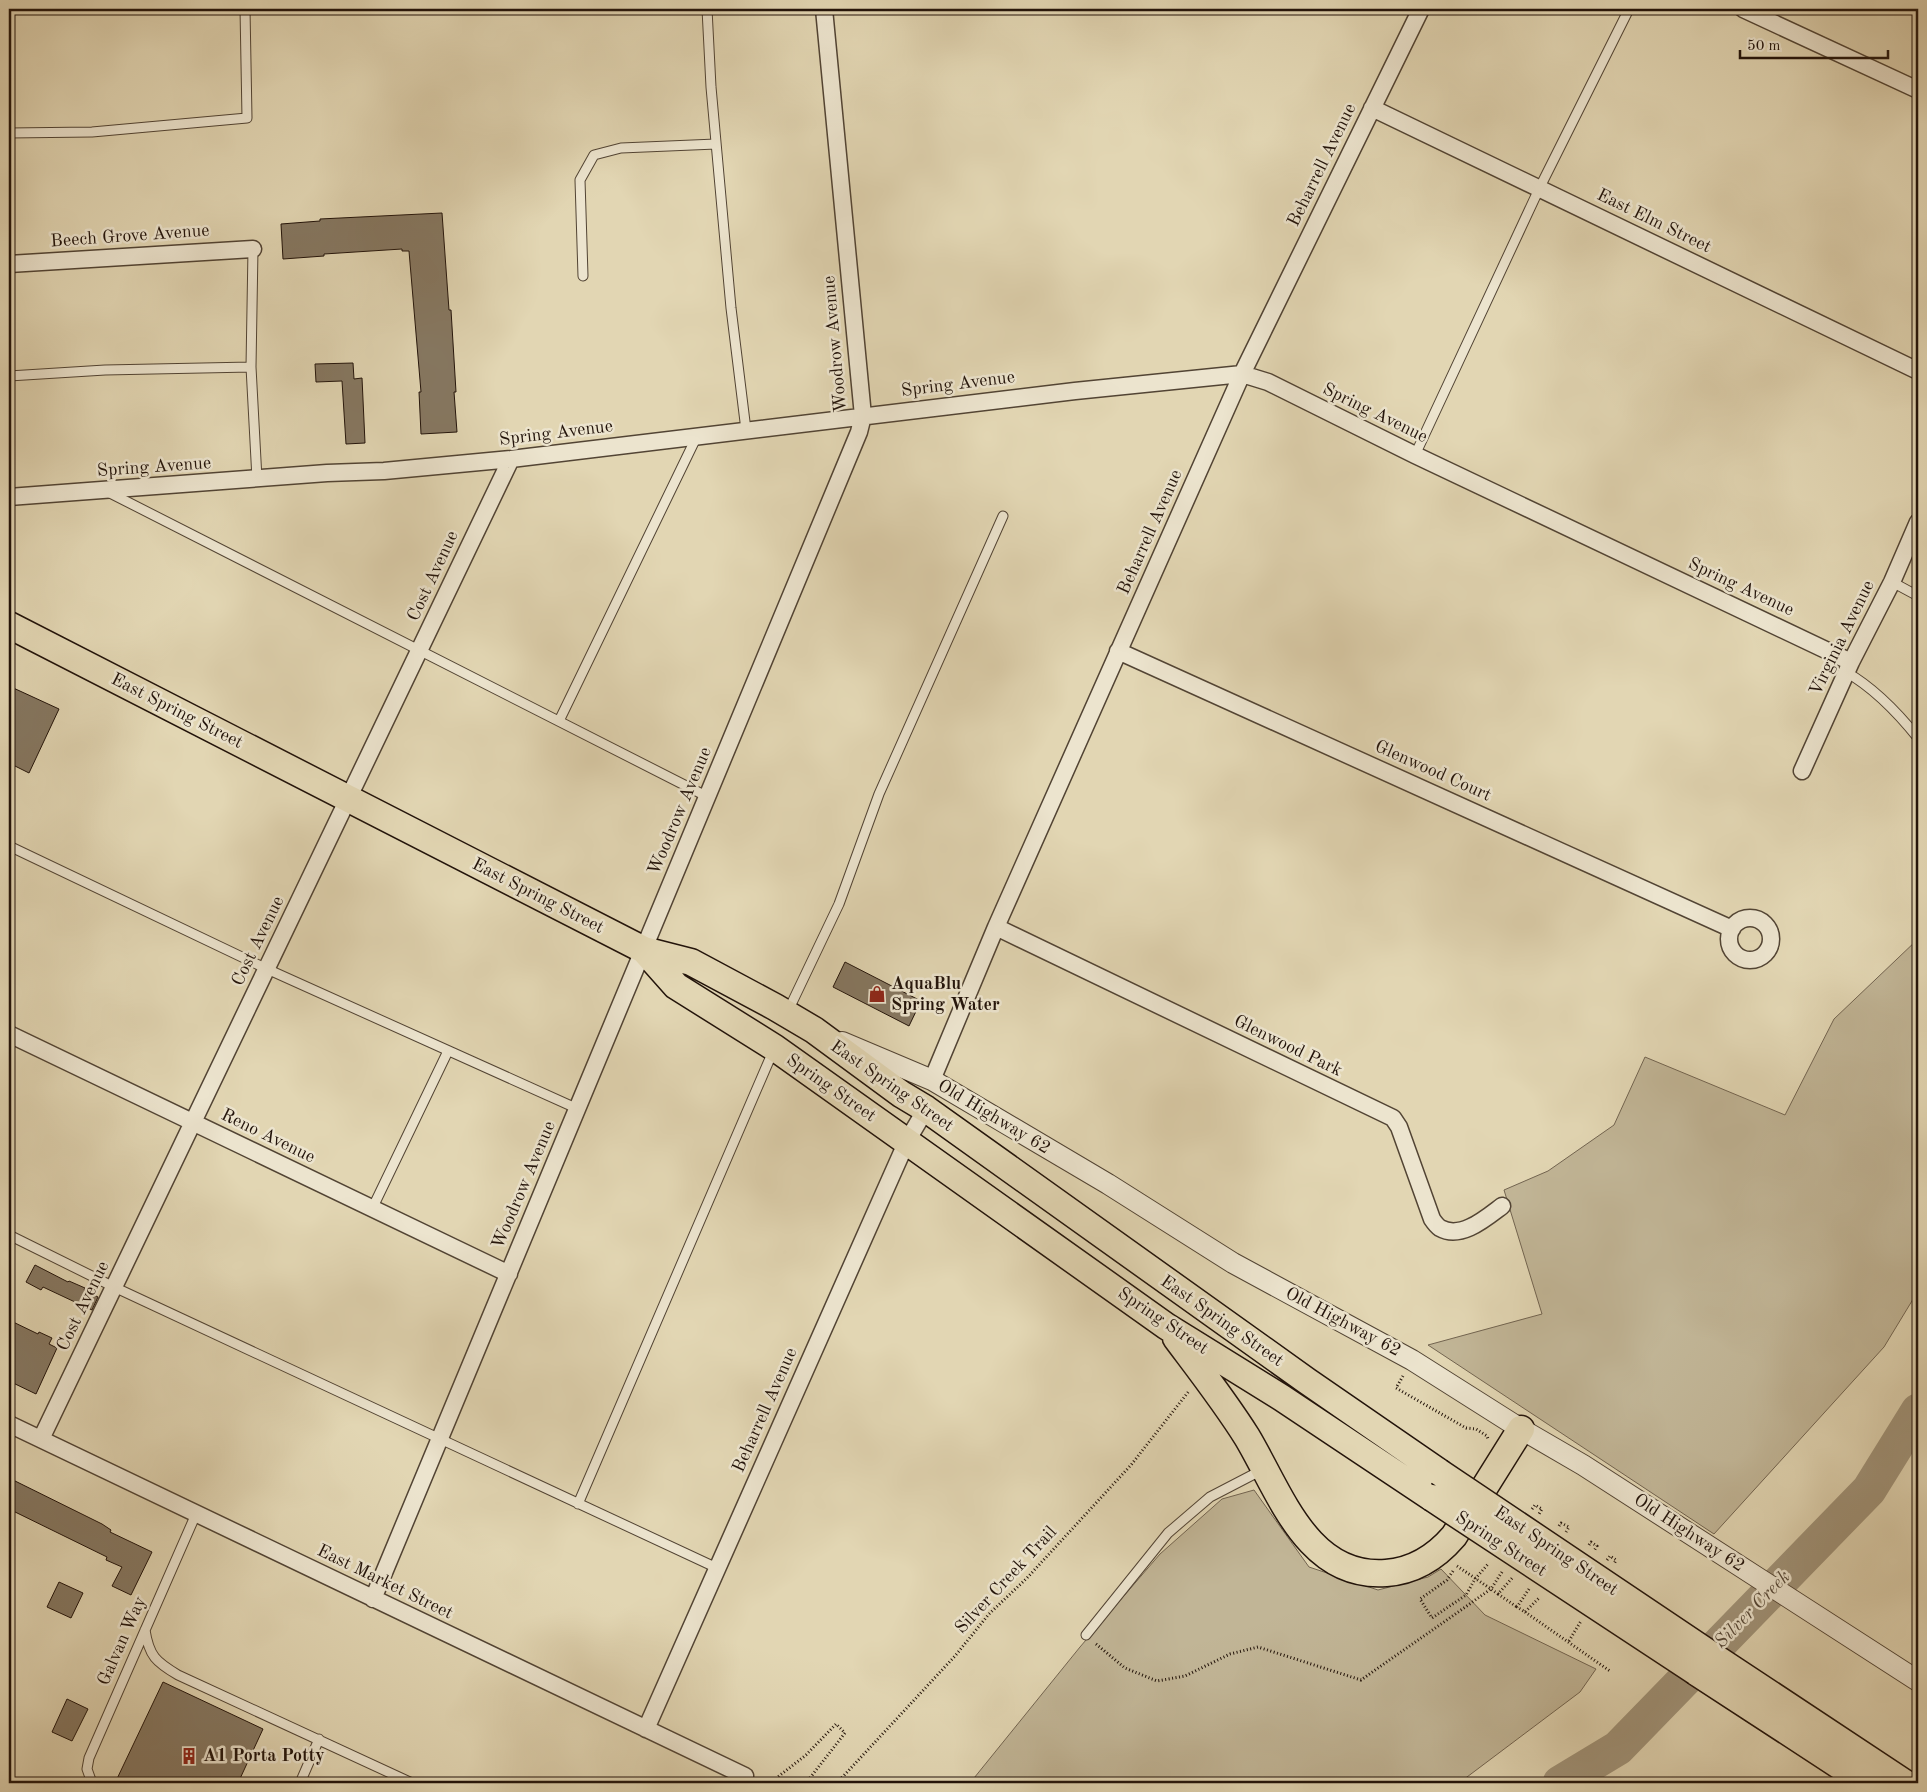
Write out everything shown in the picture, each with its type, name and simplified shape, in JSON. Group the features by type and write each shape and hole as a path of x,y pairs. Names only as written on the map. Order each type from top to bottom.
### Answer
{"main road":[{"name":"East Spring Street","path":"9,625 644,950 692,962 814,1030 901,1094 926,1109 1307,1381 1439,1472 1705,1664"},
{"name":"Spring Street","path":"644,950 676,986 774,1048 1166,1326 1282,1398 1432,1498 1705,1664"},
{"path":"1166,1326 1214,1388 1310,1542 1323,1554 1340,1565 1358,1571 1376,1574 1414,1567 1432,1558 1444,1548 1454,1536 1520,1429"},
{"path":"1705,1664 1870,1773 1905,1783"}],"street":[{"name":"Woodrow Avenue","path":"374,1599 859,432 863,416 824,9"},
{"name":"Beharrell Avenue","path":"932,1080 996,927 1242,374 1421,9"},
{"path":"1743,9 1918,90"},
{"name":"East Elm Street","path":"1372,108 1918,371"},
{"name":"Beech Grove Avenue","path":"9,264 253,249"},
{"name":"Spring Avenue","path":"9,497 511,459 1074,390 1242,374 1268,382 1848,667"},
{"name":"Cost Avenue","path":"41,1439 511,459"},
{"name":"Virginia Avenue","path":"1802,772 1848,667 1892,582 1918,522"},
{"name":"Glenwood Court","path":"1118,651 1732,929"},
{"name":"Glenwood Park","path":"996,927 1393,1118 1399,1127 1432,1219 1440,1228 1454,1231 1470,1228 1502,1206"},
{"name":"Old Highway 62","path":"814,1030 932,1080 1100,1179 1233,1263 1412,1360 1520,1429 1583,1466 1918,1681"},
{"name":"Reno Avenue","path":"9,1034 509,1274"},
{"name":"Beharrell Avenue","path":"646,1729 906,1141 926,1109"},
{"name":"East Market Street","path":"9,1424 745,1776"}],"lane":[{"path":"9,133 92,132 247,118 245,9"},
{"path":"707,9 711,87 731,308 746,430"},
{"path":"1415,454 1539,189 1629,9"},
{"path":"583,276 580,180 594,155 620,148 716,144"},
{"path":"253,249 251,367 257,479"},
{"path":"9,376 105,370 251,367"},
{"path":"559,721 697,436"},
{"path":"104,490 708,797"},
{"path":"787,1014 839,904 879,794 1003,516"},
{"path":"1892,582 1918,596"},
{"path":"1848,667 1888,704 1918,738"},
{"path":"9,846 267,969 578,1110"},
{"path":"578,1504 774,1048"},
{"path":"372,1209 448,1051"},
{"path":"9,1235 440,1440 717,1568"},
{"path":"1086,1635 1168,1533 1210,1498 1264,1469"},
{"name":"Galvan Way","path":"92,1783 87,1769 89,1758 196,1514"},
{"path":"145,1630 147,1646 156,1659 178,1675 412,1783"},
{"path":"300,1783 319,1739"}],"path":[{"path":"1412,1360 1396,1388 1456,1424 1476,1429 1487,1436 1489,1446"},
{"name":"Silver Creek Trail","path":"837,1783 954,1656 989,1614 1027,1578 1130,1465 1190,1390"},
{"path":"1086,1635 1125,1668 1157,1681 1186,1676 1230,1654 1258,1647 1361,1680 1491,1589 1456,1565"},
{"path":"1498,1594 1518,1607"},
{"path":"1525,1612 1610,1671"},
{"path":"770,1783 806,1755 836,1724 845,1733 806,1783"}],"shaded area":[{"path":"1918,939 1918,1291 1884,1347 1714,1534 1428,1345 1542,1314 1504,1190 1548,1171 1614,1125 1645,1057 1785,1115 1834,1019"},
{"path":"1254,1490 1309,1567 1378,1590 1428,1577 1441,1569 1485,1615 1596,1669 1580,1692 1459,1783 970,1783 1080,1647 1160,1554 1222,1499"}],"building":[{"path":"442,213 449,310 451,310 457,432 421,434 419,392 421,392 409,251 402,251 402,249 324,254 324,256 283,259 281,224 320,221 320,219"},
{"path":"353,363 354,379 362,378 365,443 346,444 342,381 316,382 315,364"},
{"path":"9,686 59,709 29,773 9,763"},
{"name":"AquaBlu Spring Water","path":"845,962 921,1001 909,1026 833,987"},
{"path":"35,1265 68,1282 85,1288 84,1290 98,1297 92,1310 43,1287 41,1290 26,1282"},
{"path":"9,1320 38,1334 39,1332 52,1338 49,1344 57,1348 36,1394 9,1381"},
{"path":"9,1478 102,1524 111,1530 110,1532 152,1552 131,1595 112,1586 122,1567 106,1560 107,1557 9,1509"},
{"path":"59,1582 83,1593 71,1618 47,1607"},
{"name":"A1 Porta Potty","path":"163,1682 263,1729 238,1783 115,1783"},
{"path":"67,1699 88,1709 72,1741 52,1732"}],"waterway":[{"name":"Silver Creek","path":"1560,1783 1618,1748 1869,1490 1918,1411"}],"place":[{"name":"AquaBlu Spring Water","path":"877,994"},
{"name":"A1 Porta Potty","path":"189,1756"}]}
